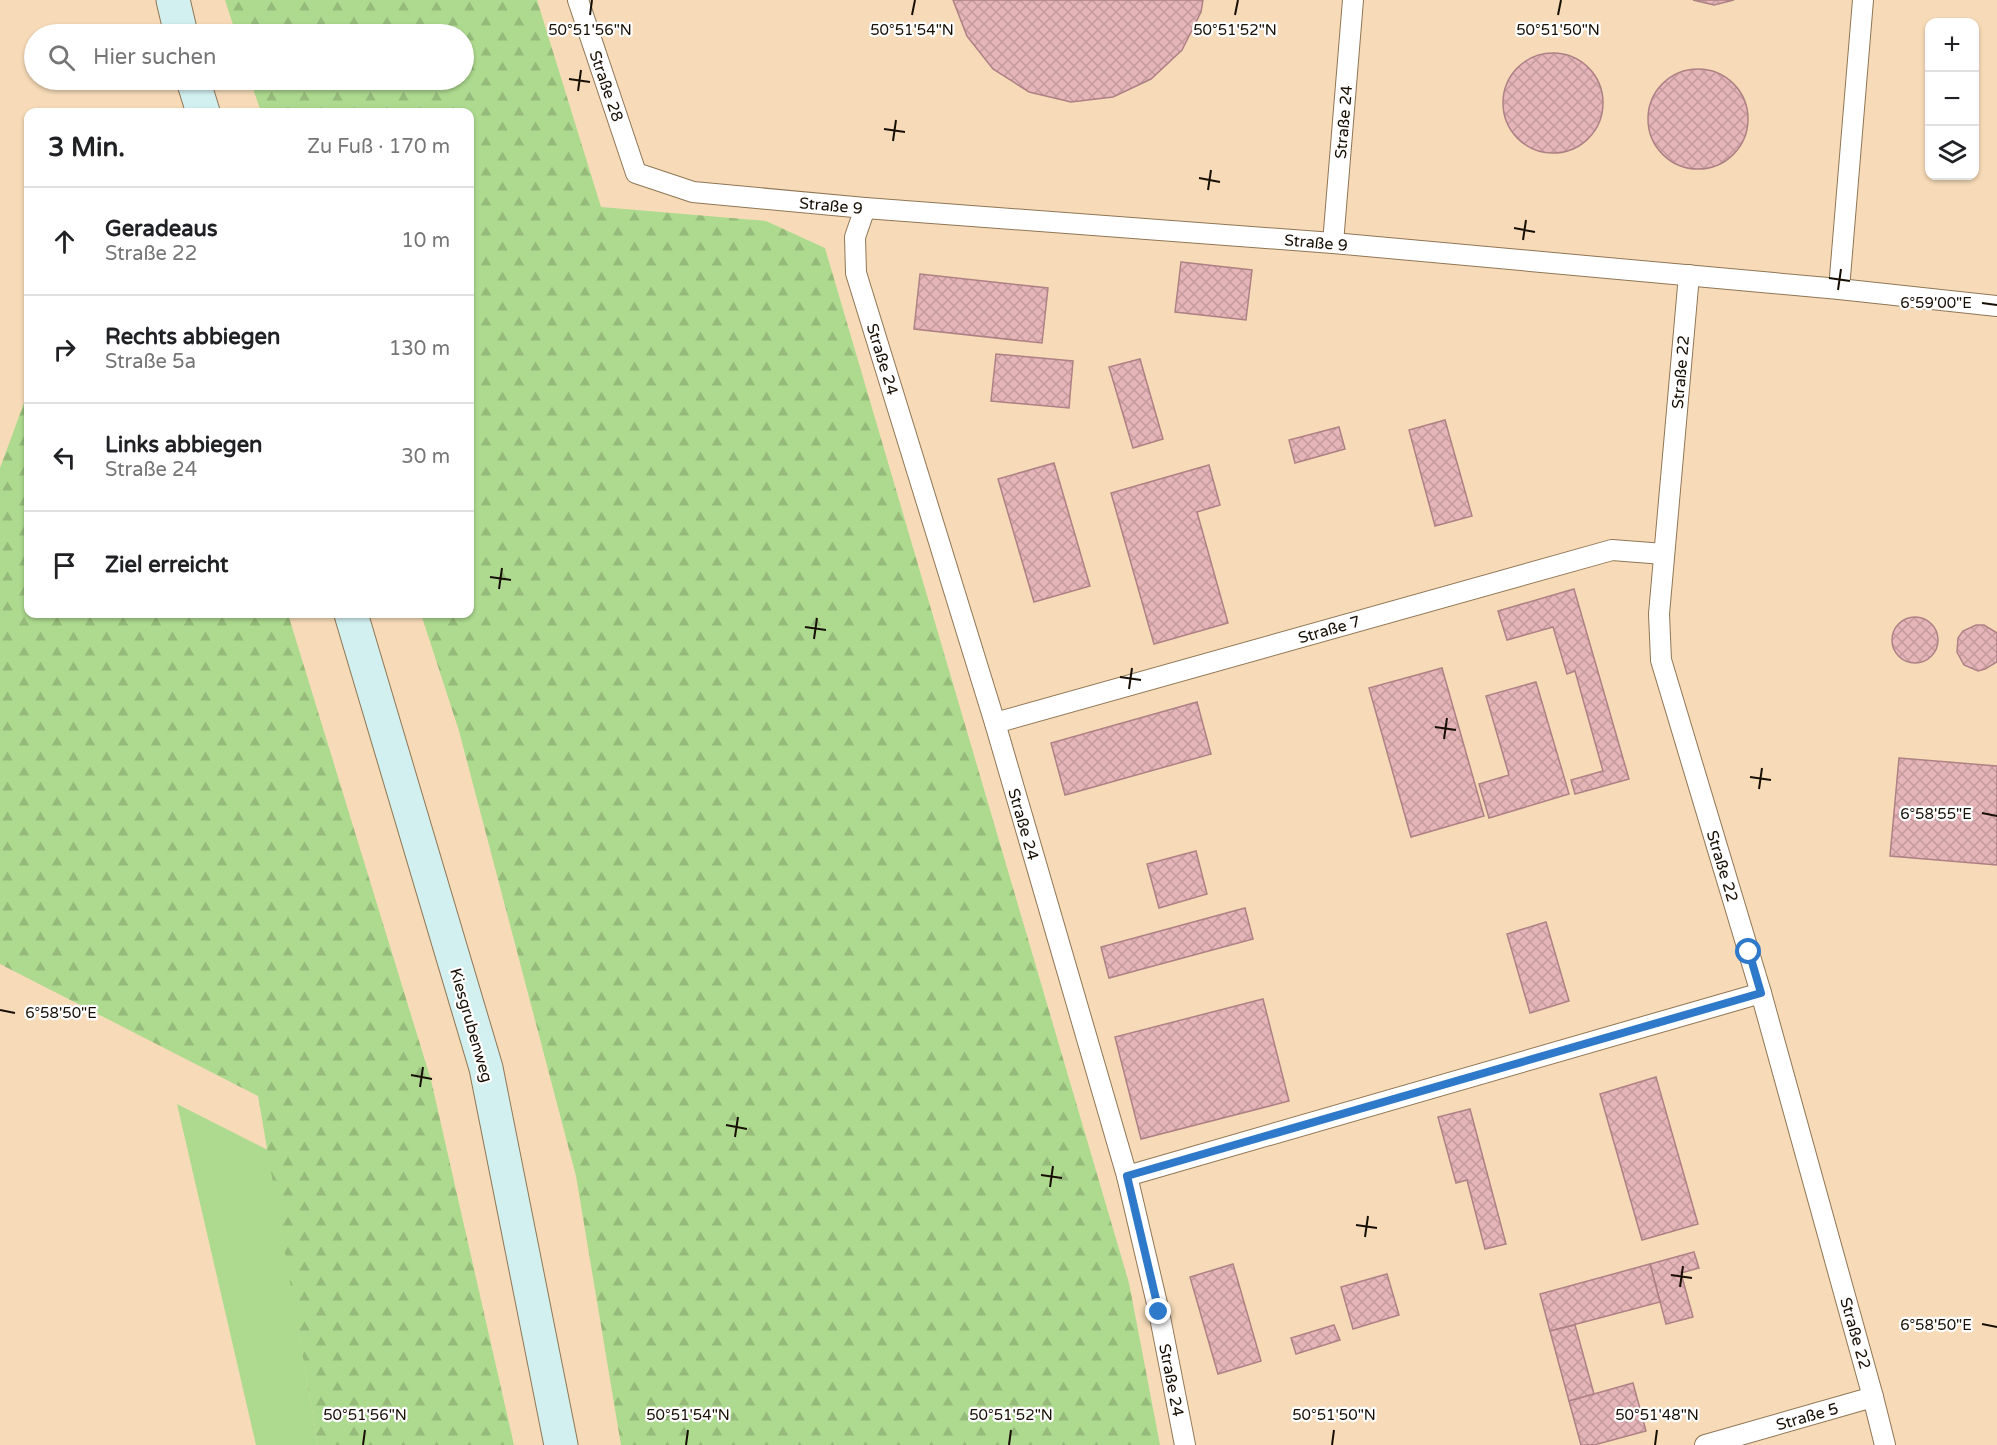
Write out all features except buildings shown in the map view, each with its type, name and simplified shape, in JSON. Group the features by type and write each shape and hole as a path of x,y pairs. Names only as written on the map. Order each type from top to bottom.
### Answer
{"main road":[{"path":"173,0 179,24"},
{"path":"196,90 202,108"},
{"name":"Kiesgrubenweg","path":"352,618 486,1068 561,1445"}],"lane":[{"name":"Straße 28","path":"578,0 636,173"},
{"name":"Straße 24","path":"1333,243 1353,0"},
{"path":"1839,289 1863,0"},
{"name":"Straße 9","path":"636,173 693,192 865,208 1333,243 1839,289 1997,306"},
{"name":"Straße 24","path":"865,208 855,237 856,273 995,723 1127,1176 1159,1312 1185,1445"},
{"name":"Straße 22","path":"1689,275 1659,614 1661,660 1761,993 1874,1397 1885,1445"},
{"name":"Straße 7","path":"995,723 1612,550 1664,554"},
{"path":"1127,1176 1761,993"},
{"name":"Straße 5","path":"1705,1445 1874,1397"}],"green space":[{"path":"225,0 537,0 601,207 766,221 825,248 1129,1283 1160,1445 621,1445 576,1176 459,731 422,618 474,618 474,108 260,108 253,90 474,90 474,24 233,24"},
{"path":"24,403 24,618 289,618 431,1080 514,1445 318,1445 258,1096 0,964 0,468"},
{"path":"177,1104 268,1150 318,1445 256,1445"}],"route":[{"path":"1159,1312 1127,1176 1761,993 1749,952"}]}
